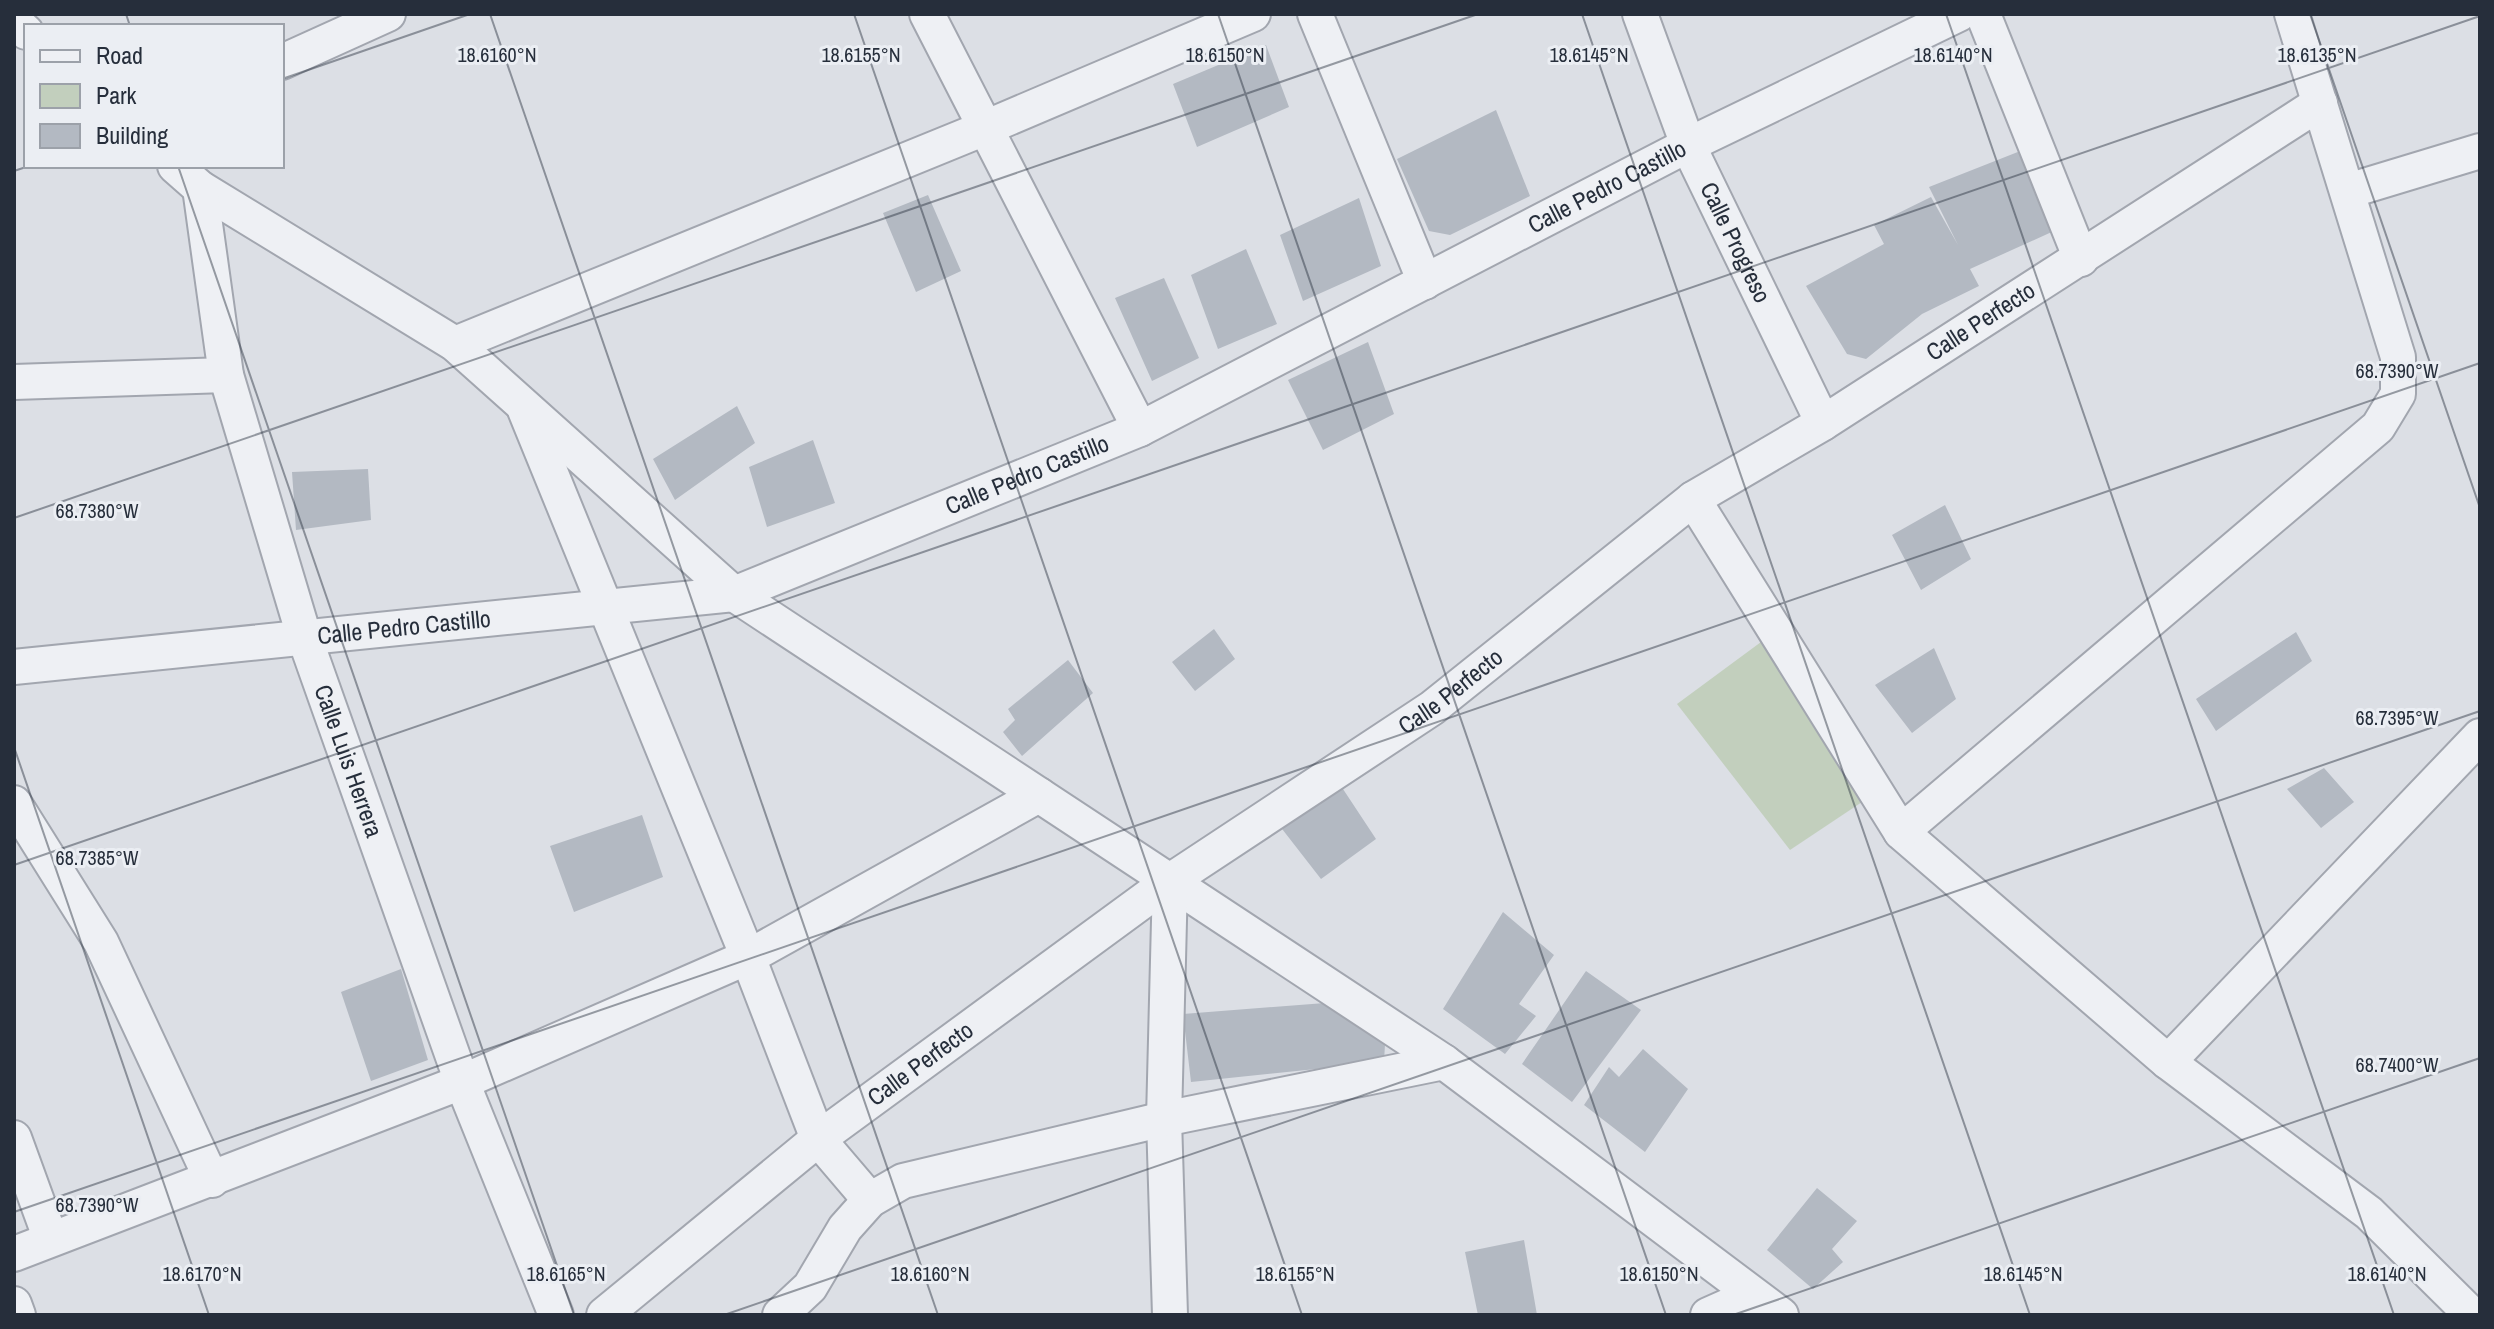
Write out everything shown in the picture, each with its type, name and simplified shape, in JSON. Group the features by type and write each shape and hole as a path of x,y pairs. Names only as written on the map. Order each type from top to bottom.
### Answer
{"street":[{"path":"284,61 388,14"},
{"path":"927,14 1140,429"},
{"path":"455,344 985,128 1253,14"},
{"path":"1315,14 1425,282"},
{"name":"Calle Progreso","path":"1640,14 1688,145 1823,423"},
{"name":"Calle Pedro Castillo","path":"14,667 734,594 1140,429 1688,145 1959,14"},
{"path":"1983,14 2081,259"},
{"path":"1901,832 2378,427 2398,394 2398,357 2292,14"},
{"name":"Calle Perfecto","path":"604,1315 818,1139 1170,881 1432,708 1693,499 1823,423 2320,103"},
{"path":"2348,191 2480,151"},
{"path":"188,177 455,344 734,594 1444,1062 1781,1315"},
{"name":"Calle Luis Herrera","path":"188,177 226,375 304,636 462,1082 556,1315"},
{"path":"14,382 226,375"},
{"path":"522,403 748,957 818,1139 870,1200"},
{"path":"1693,499 1901,832 2168,1062 2369,1213 2472,1315"},
{"path":"2168,1062 2480,736"},
{"path":"14,1254 50,1237 212,1180 462,1082 748,957 1039,795"},
{"path":"14,803 101,942 212,1180"},
{"path":"1170,881 1164,1119 1170,1315"},
{"path":"780,1315 812,1301 845,1228 870,1200 903,1181 1164,1119 1444,1062"},
{"path":"14,1138 50,1237"},
{"path":"1708,1315 1753,1295"},
{"path":"14,1304 18,1315"}],"green space":[{"path":"1761,642 1874,794 1790,850 1677,704"}],"building":[{"path":"1266,45 1289,107 1197,147 1173,84"},
{"path":"1496,110 1530,196 1450,235 1429,231 1397,159"},
{"path":"2033,146 2067,225 1970,269 1979,286 1922,314 1866,359 1847,354 1806,286 1884,244 1874,225 1931,197 1958,245 1929,187"},
{"path":"928,195 961,271 916,292 883,213"},
{"path":"1359,198 1381,266 1303,301 1280,235"},
{"path":"1246,249 1277,324 1218,349 1191,275"},
{"path":"1164,278 1199,358 1152,381 1115,298"},
{"path":"1368,342 1394,414 1323,450 1288,380"},
{"path":"737,406 755,443 675,500 653,459"},
{"path":"813,440 835,503 767,527 749,467"},
{"path":"368,469 371,520 296,530 292,472"},
{"path":"1945,505 1971,559 1921,590 1892,535"},
{"path":"1214,629 1235,659 1195,691 1172,662"},
{"path":"2296,632 2312,661 2216,731 2196,699"},
{"path":"1934,648 1956,699 1912,733 1875,685"},
{"path":"1068,660 1093,693 1022,756 1003,732 1015,720 1008,709"},
{"path":"2324,768 2354,802 2321,828 2287,789"},
{"path":"1341,786 1376,839 1321,879 1279,825"},
{"path":"642,815 663,877 574,912 550,846"},
{"path":"1503,912 1554,955 1519,1004 1536,1016 1505,1054 1443,1009"},
{"path":"401,969 428,1060 371,1081 341,992"},
{"path":"1586,971 1641,1010 1572,1102 1522,1064"},
{"path":"1325,1003 1385,1044 1384,1062 1191,1082 1183,1014"},
{"path":"1643,1049 1688,1089 1645,1152 1584,1105 1609,1067 1619,1077"},
{"path":"1817,1188 1857,1221 1832,1249 1843,1262 1813,1289 1767,1250"},
{"path":"1524,1240 1537,1315 1478,1315 1465,1252"}]}
